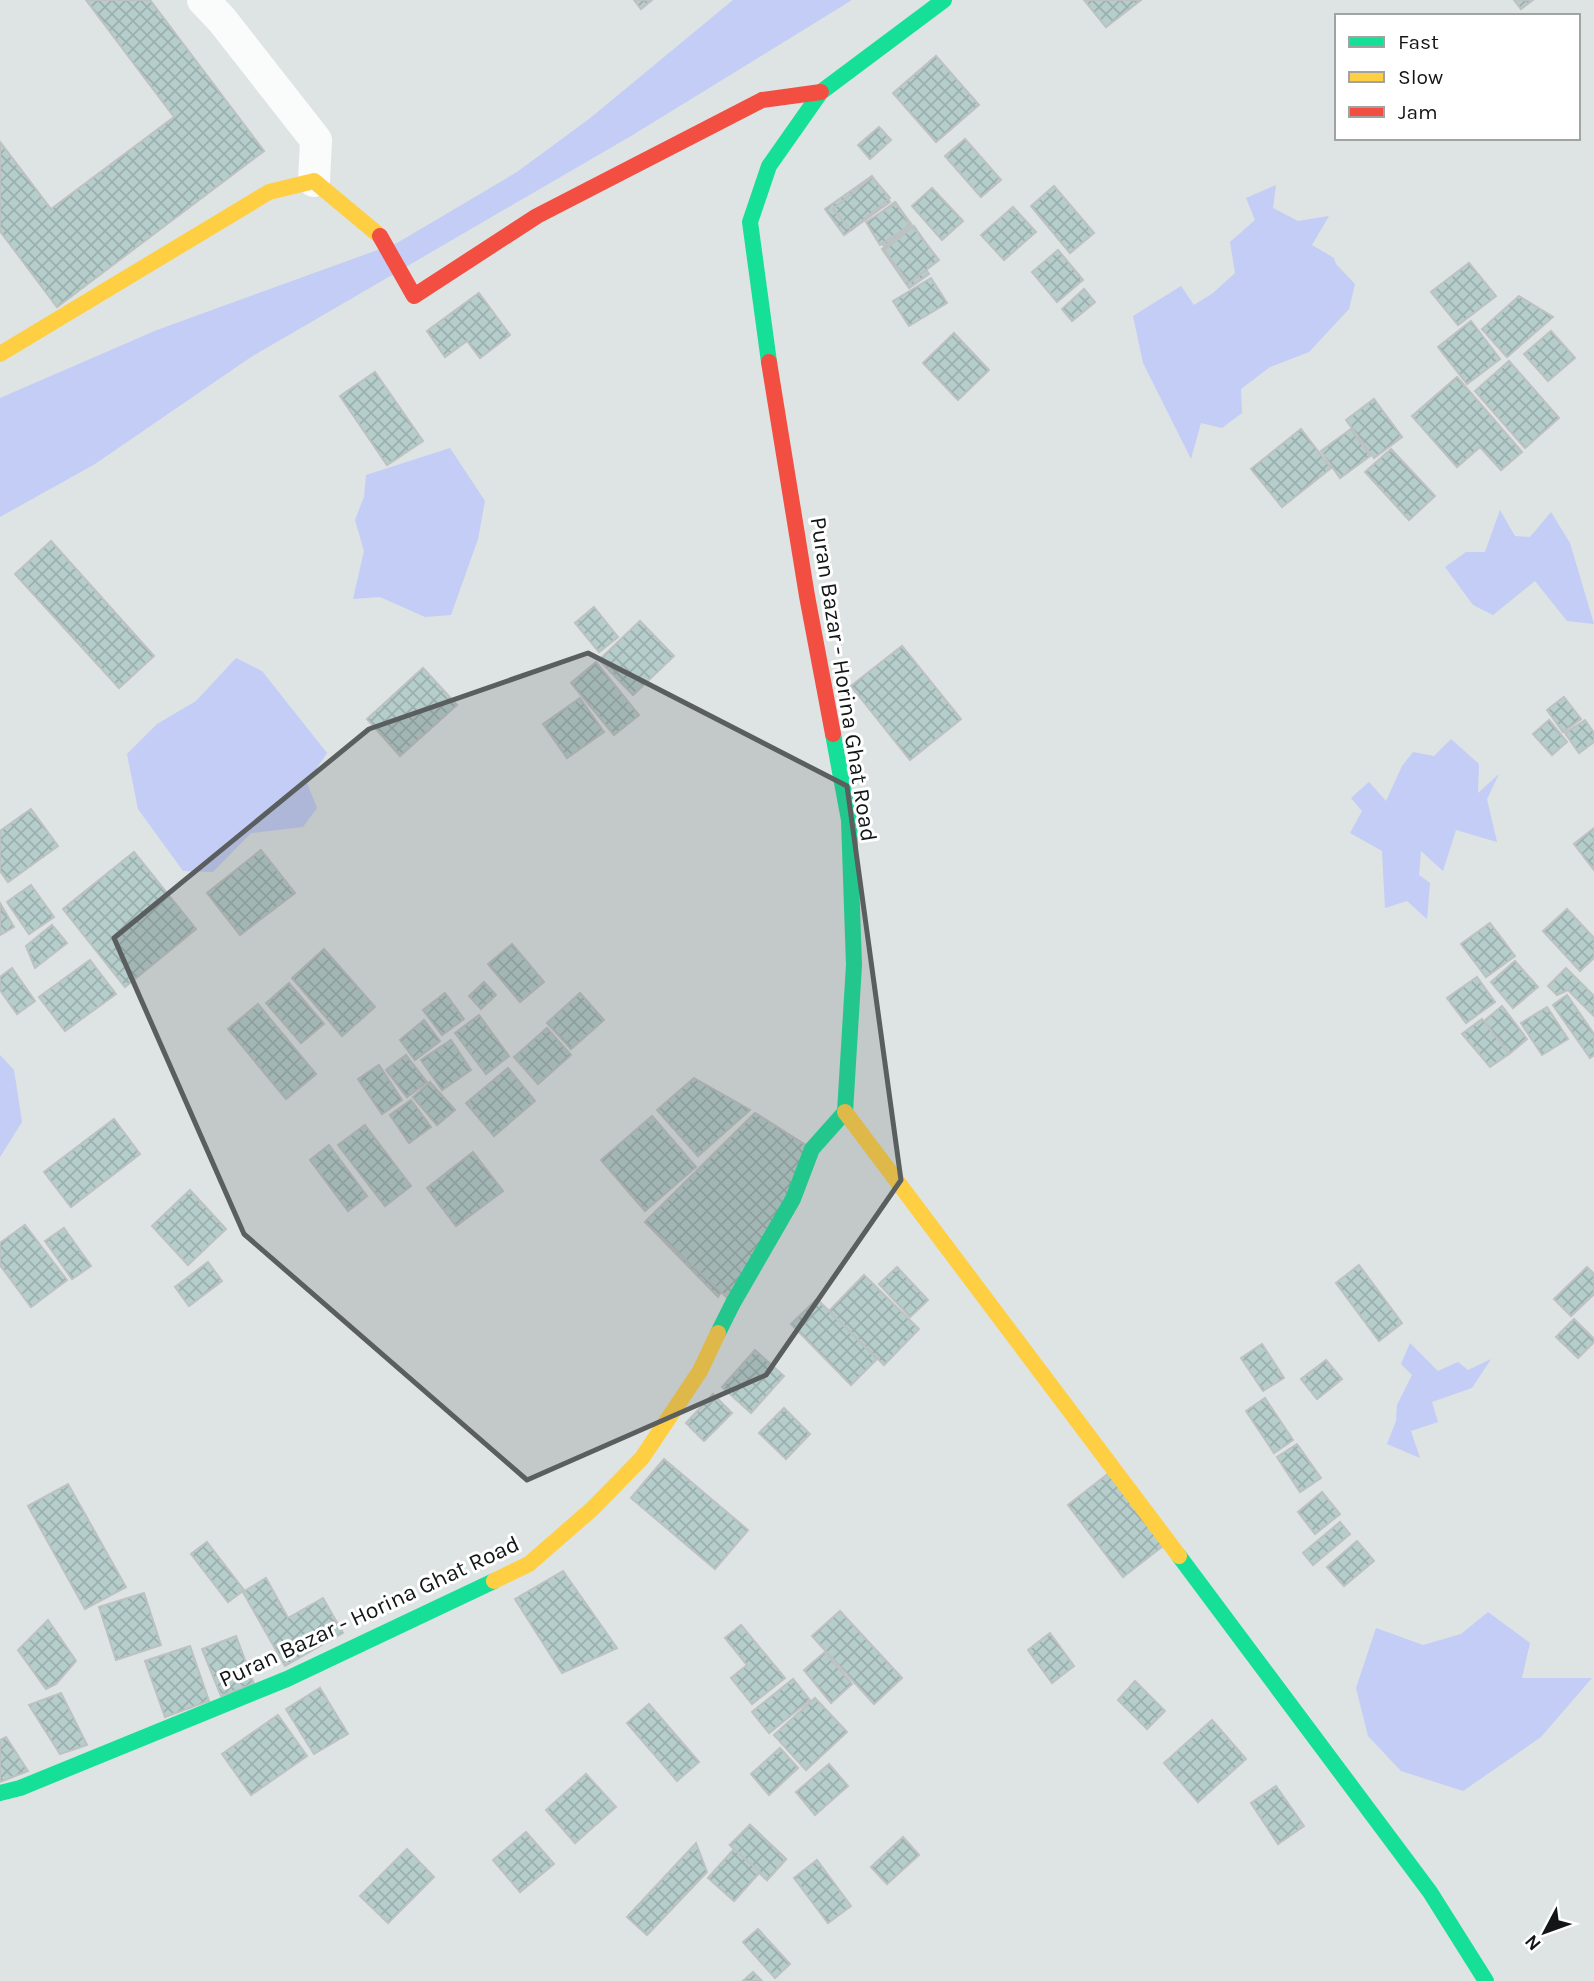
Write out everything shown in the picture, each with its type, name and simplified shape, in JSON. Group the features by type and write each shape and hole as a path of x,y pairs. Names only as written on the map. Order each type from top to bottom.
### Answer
{"main road":[{"name":"Puran Bazar - Horina Ghat Road","path":"0,1793 20,1788 287,1679 529,1564 592,1510 642,1458 700,1371 733,1303 793,1199 812,1149 845,1112 854,965 849,820 807,596 769,361 750,222 769,166 821,92 944,0"},
{"path":"0,354 269,192 314,181 380,236 414,296 537,216 762,100 821,92"},
{"path":"845,1112 1430,1892 1486,1981"}],"street":[{"path":"203,0 222,20 316,140 314,181"}],"highlighted area":[{"path":"588,653 847,786 901,1180 766,1375 527,1480 244,1234 114,938 369,729"}],"water":[{"path":"733,0 852,0 631,136 251,357 95,464 0,517 0,398 157,330 397,243 517,172 589,119"},
{"path":"1276,185 1273,208 1298,221 1329,216 1312,245 1334,258 1336,264 1355,284 1349,309 1309,352 1270,367 1241,389 1242,413 1222,428 1201,423 1191,459 1143,363 1133,316 1181,286 1194,305 1213,293 1235,273 1230,242 1255,220 1246,198"},
{"path":"450,448 485,501 478,539 451,615 425,617 380,597 353,599 364,551 355,520 364,497 366,475"},
{"path":"1500,510 1515,536 1530,537 1551,512 1570,543 1594,624 1567,621 1535,581 1493,615 1473,605 1445,567 1466,552 1485,552"},
{"path":"236,658 262,671 327,753 307,783 317,808 303,827 251,833 213,872 183,871 138,809 127,754 157,724 196,701"},
{"path":"1451,739 1479,764 1478,793 1499,774 1487,799 1497,842 1456,830 1443,871 1421,851 1419,875 1430,883 1427,919 1407,901 1385,908 1382,851 1350,833 1362,811 1351,798 1369,782 1386,801 1402,766 1413,752 1434,756"},
{"path":"0,1055 14,1070 22,1122 0,1157"},
{"path":"1410,1343 1438,1371 1458,1362 1468,1370 1491,1359 1472,1388 1432,1402 1438,1422 1411,1431 1420,1458 1387,1444 1396,1421 1397,1405 1412,1375 1401,1364"},
{"path":"1488,1612 1530,1643 1522,1678 1592,1678 1541,1737 1463,1791 1401,1771 1368,1736 1356,1688 1376,1628 1423,1645 1461,1634"}],"building":[{"path":"86,0 150,0 264,151 57,307 0,231 0,142 51,209 174,117"},
{"path":"634,0 652,0 641,9"},
{"path":"1084,0 1141,0 1106,27"},
{"path":"1514,0 1533,0 1521,9"},
{"path":"936,56 979,105 936,142 893,93"},
{"path":"879,127 891,140 870,159 858,145"},
{"path":"965,139 1001,180 981,197 945,156"},
{"path":"872,176 890,202 844,235 825,209"},
{"path":"872,177 890,198 851,230 833,209"},
{"path":"1054,186 1094,233 1070,253 1031,206"},
{"path":"932,188 963,221 942,240 912,206"},
{"path":"895,202 912,225 884,246 867,223"},
{"path":"896,203 910,225 880,245 866,222"},
{"path":"1013,207 1036,232 1004,260 981,235"},
{"path":"914,226 930,249 918,257 929,274 909,288 882,249"},
{"path":"913,227 939,260 909,283 884,250"},
{"path":"1058,250 1083,280 1057,302 1032,272"},
{"path":"1469,263 1496,296 1458,325 1431,292"},
{"path":"931,278 947,303 909,326 893,301"},
{"path":"1084,289 1095,302 1072,321 1062,309"},
{"path":"479,293 510,335 480,358 467,341 445,357 427,331"},
{"path":"1519,296 1553,317 1507,357 1482,329"},
{"path":"1471,321 1500,359 1467,384 1438,347"},
{"path":"1551,331 1575,358 1548,381 1524,354"},
{"path":"954,333 989,370 958,400 923,363"},
{"path":"1509,361 1559,418 1525,448 1475,391"},
{"path":"375,372 423,441 387,465 340,396"},
{"path":"1457,377 1522,452 1501,470 1480,447 1457,467 1412,416"},
{"path":"1374,399 1402,437 1374,458 1346,420"},
{"path":"1301,429 1331,468 1282,507 1251,469"},
{"path":"1351,429 1370,456 1340,478 1321,451"},
{"path":"1391,449 1435,496 1409,520 1365,472"},
{"path":"51,541 154,656 119,688 15,574"},
{"path":"594,607 618,637 599,652 575,623"},
{"path":"640,621 674,656 633,695 599,660"},
{"path":"902,646 961,719 910,760 851,686"},
{"path":"596,662 639,715 614,735 571,683"},
{"path":"423,668 457,705 400,756 367,719"},
{"path":"1564,697 1581,719 1563,732 1547,710"},
{"path":"580,698 604,732 567,758 543,724"},
{"path":"1549,720 1567,742 1552,755 1533,734"},
{"path":"1585,720 1594,733 1594,742 1579,753 1565,733"},
{"path":"31,809 58,846 8,882 0,871 0,831"},
{"path":"1594,828 1594,870 1574,844"},
{"path":"261,850 295,893 240,935 207,893"},
{"path":"134,852 196,929 125,987 63,909"},
{"path":"31,885 54,917 29,934 7,902"},
{"path":"0,903 14,927 0,935"},
{"path":"1567,909 1594,938 1594,958 1580,971 1543,931"},
{"path":"1490,923 1515,956 1486,977 1461,944"},
{"path":"52,925 67,943 35,968 26,946"},
{"path":"512,944 544,982 520,1002 488,964"},
{"path":"324,949 375,1007 342,1036 292,978"},
{"path":"90,960 116,994 65,1031 39,997"},
{"path":"1515,961 1538,987 1513,1008 1491,982"},
{"path":"12,968 35,1001 17,1014 0,990 0,977"},
{"path":"1566,968 1594,996 1594,1016 1568,990 1557,995 1548,986"},
{"path":"1477,977 1495,1002 1466,1023 1447,998"},
{"path":"484,982 496,995 481,1009 469,996"},
{"path":"289,983 324,1024 301,1043 266,1003"},
{"path":"445,993 464,1019 442,1035 423,1010"},
{"path":"580,993 604,1020 571,1049 547,1023"},
{"path":"1567,995 1594,1034 1594,1055 1590,1058 1553,1005"},
{"path":"258,1004 316,1074 286,1099 228,1029"},
{"path":"1502,1006 1527,1039 1509,1054 1484,1021"},
{"path":"1547,1007 1568,1039 1542,1055 1521,1023"},
{"path":"479,1015 509,1056 486,1074 455,1033"},
{"path":"1482,1019 1509,1054 1490,1067 1462,1034"},
{"path":"424,1020 440,1041 415,1060 400,1040"},
{"path":"547,1028 571,1055 538,1084 514,1057"},
{"path":"451,1040 471,1070 442,1090 421,1060"},
{"path":"406,1055 427,1082 407,1097 386,1070"},
{"path":"379,1065 402,1100 382,1114 358,1079"},
{"path":"508,1068 535,1101 494,1136 466,1103"},
{"path":"694,1078 750,1110 698,1156 657,1110"},
{"path":"430,1082 455,1110 437,1125 413,1097"},
{"path":"411,1100 431,1127 409,1143 390,1115"},
{"path":"755,1113 812,1149 718,1297 645,1222"},
{"path":"755,1113 812,1149 733,1303 645,1222"},
{"path":"652,1116 696,1167 645,1211 601,1160"},
{"path":"114,1119 140,1154 71,1207 44,1172"},
{"path":"365,1125 411,1186 385,1206 338,1145"},
{"path":"329,1145 367,1196 348,1211 310,1160"},
{"path":"473,1152 503,1191 456,1226 427,1188"},
{"path":"190,1190 226,1229 188,1265 152,1226"},
{"path":"25,1225 67,1280 31,1307 0,1265 0,1243"},
{"path":"64,1228 91,1266 72,1279 45,1241"},
{"path":"208,1262 222,1281 189,1306 175,1287"},
{"path":"1359,1265 1402,1323 1379,1341 1336,1283"},
{"path":"897,1267 928,1300 910,1317 879,1284"},
{"path":"1587,1267 1594,1274 1594,1294 1571,1316 1554,1299"},
{"path":"864,1275 919,1329 884,1365 829,1311"},
{"path":"817,1299 877,1359 851,1385 791,1324"},
{"path":"1574,1319 1594,1339 1578,1358 1556,1337"},
{"path":"1262,1344 1284,1378 1263,1391 1241,1358"},
{"path":"755,1350 784,1376 751,1413 722,1387"},
{"path":"1326,1360 1342,1379 1317,1399 1301,1379"},
{"path":"713,1394 732,1413 704,1441 686,1423"},
{"path":"1265,1398 1293,1440 1274,1453 1246,1411"},
{"path":"784,1408 810,1434 786,1459 759,1433"},
{"path":"1297,1444 1321,1478 1300,1492 1277,1457"},
{"path":"664,1459 748,1530 715,1569 631,1498"},
{"path":"1113,1470 1168,1542 1123,1577 1068,1505"},
{"path":"68,1484 126,1587 85,1609 28,1506"},
{"path":"1322,1492 1340,1514 1315,1534 1298,1512"},
{"path":"1340,1522 1350,1534 1313,1565 1303,1553"},
{"path":"1357,1541 1374,1561 1344,1586 1327,1567"},
{"path":"207,1542 244,1590 228,1602 191,1554"},
{"path":"563,1571 617,1648 562,1673 515,1599"},
{"path":"266,1578 288,1618 323,1598 343,1633 285,1666 243,1592"},
{"path":"144,1593 161,1645 116,1660 99,1607"},
{"path":"840,1611 902,1678 874,1704 812,1636"},
{"path":"48,1620 76,1661 56,1684 46,1689 18,1650"},
{"path":"741,1625 785,1678 752,1704 731,1678 747,1665 725,1638"},
{"path":"1050,1633 1074,1666 1052,1683 1028,1650"},
{"path":"236,1636 254,1684 221,1696 202,1649"},
{"path":"190,1646 209,1701 165,1717 145,1661"},
{"path":"825,1652 852,1684 831,1703 804,1670"},
{"path":"793,1679 810,1700 769,1733 752,1712"},
{"path":"1135,1681 1165,1711 1147,1729 1118,1700"},
{"path":"320,1688 348,1734 314,1754 286,1709"},
{"path":"61,1693 87,1745 60,1754 29,1705"},
{"path":"815,1698 847,1732 806,1770 774,1735"},
{"path":"649,1704 699,1762 677,1781 627,1723"},
{"path":"278,1715 307,1756 251,1795 222,1754"},
{"path":"1212,1720 1246,1759 1198,1802 1164,1763"},
{"path":"6,1737 28,1771 0,1782 0,1740"},
{"path":"780,1748 798,1768 769,1795 751,1774"},
{"path":"829,1764 848,1786 815,1815 796,1792"},
{"path":"586,1774 616,1807 575,1843 546,1810"},
{"path":"1276,1786 1304,1826 1278,1844 1251,1803"},
{"path":"750,1825 786,1859 767,1880 730,1845"},
{"path":"750,1825 786,1859 767,1880 730,1845"},
{"path":"750,1825 786,1859 767,1880 730,1845"},
{"path":"526,1832 554,1864 520,1892 493,1860"},
{"path":"903,1837 919,1855 887,1884 871,1867"},
{"path":"696,1843 707,1872 647,1935 627,1917"},
{"path":"407,1849 434,1877 388,1923 360,1896"},
{"path":"734,1849 760,1872 734,1901 708,1878"},
{"path":"817,1860 851,1906 828,1923 794,1878"},
{"path":"758,1929 790,1964 775,1978 743,1942"},
{"path":"753,1972 762,1981 743,1981"}],"traffic: fast":[{"path":"769,362 750,222 769,166 821,92 944,0"},
{"path":"718,1333 793,1199 812,1149 845,1112 854,965 849,820 833,734"},
{"path":"1179,1556 1430,1892 1486,1981"},
{"path":"0,1793 20,1788 287,1679 494,1581"}],"traffic: slow":[{"path":"0,354 269,192 314,181 380,236"},
{"path":"845,1112 1179,1556"},
{"path":"494,1581 529,1564 592,1509 642,1458 700,1371 718,1333"}],"traffic: jam":[{"path":"380,236 414,296 537,216 762,100 821,92"},
{"path":"769,362 807,596 833,734"}]}
